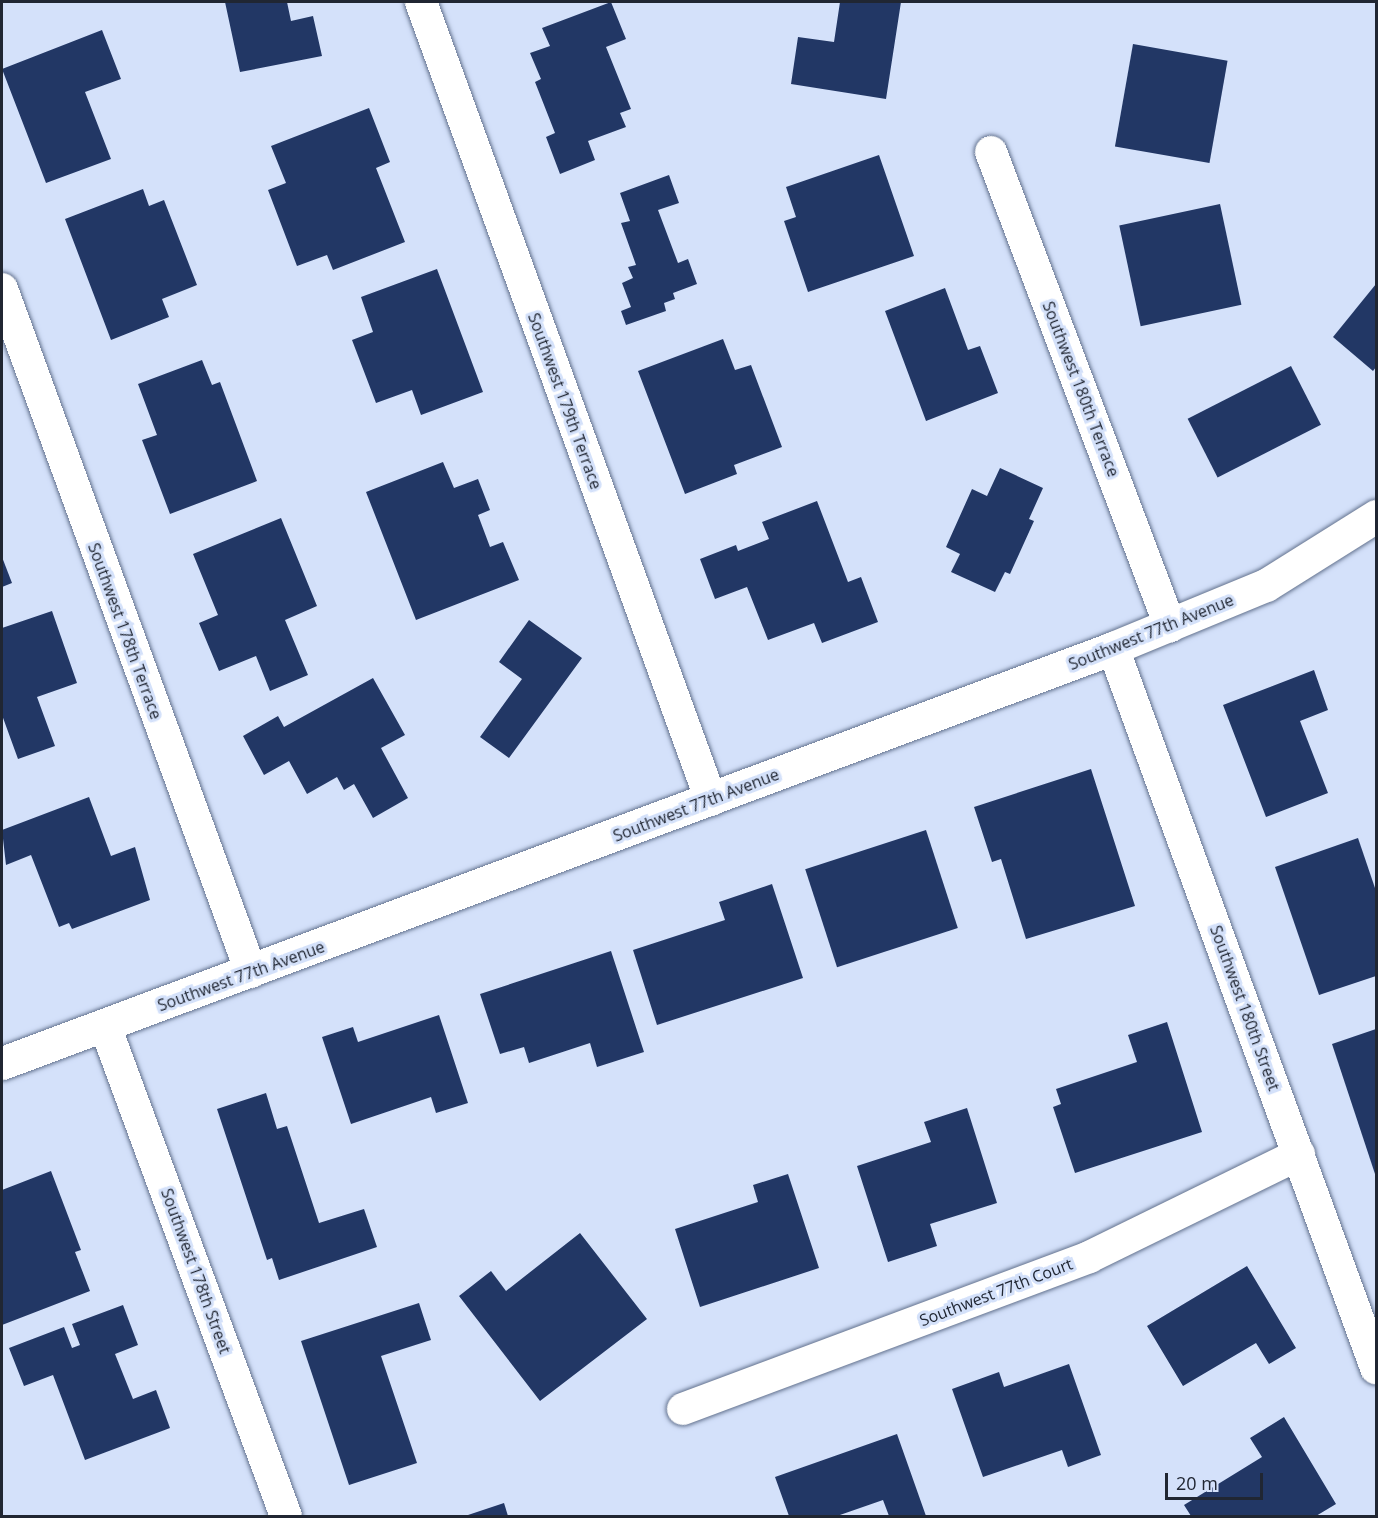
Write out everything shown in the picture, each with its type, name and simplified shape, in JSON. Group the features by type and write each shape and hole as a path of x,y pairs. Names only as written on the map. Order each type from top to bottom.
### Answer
{"street":[{"name":"Southwest 179th Terrace","path":"421,2 711,800"},
{"name":"Southwest 180th Terrace","path":"991,152 1170,626"},
{"name":"Southwest 178th Terrace","path":"2,289 251,972"},
{"name":"Southwest 77th Avenue","path":"2,1063 711,800 1170,626 1301,567 1377,516"},
{"name":"Southwest 180th Street","path":"1113,648 1377,1368"},
{"name":"Southwest 178th Street","path":"105,1026 286,1516"},
{"name":"Southwest 77th Court","path":"683,1409 1089,1257 1299,1154"}],"building":[{"path":"225,2 287,2 291,21 313,16 322,56 240,72"},
{"path":"611,2 626,39 606,47 631,109 620,113 626,127 588,141 595,160 560,174 546,137 555,133 535,82 541,79 530,53 550,46 542,28"},
{"path":"840,2 901,2 886,99 791,84 798,37 834,42"},
{"path":"102,30 121,79 85,92 111,159 46,183 2,69"},
{"path":"1133,44 1228,61 1209,163 1115,146"},
{"path":"369,108 390,162 376,168 405,242 333,270 327,255 297,266 268,190 286,183 271,146"},
{"path":"879,155 914,256 808,292 784,221 796,217 786,187"},
{"path":"669,175 679,203 658,210 678,263 688,259 697,284 673,293 675,299 664,303 666,311 626,325 621,311 631,307 622,283 633,278 628,267 636,265 621,223 630,221 620,193"},
{"path":"143,189 149,206 164,200 197,285 162,299 169,317 111,340 65,219"},
{"path":"1220,204 1241,305 1141,326 1119,225"},
{"path":"437,269 483,392 421,415 412,390 376,403 352,340 373,332 361,297"},
{"path":"1376,284 1376,367 1373,371 1333,337"},
{"path":"945,288 968,350 980,346 998,393 926,421 885,311"},
{"path":"723,339 735,370 751,365 782,447 734,465 737,474 685,494 638,371"},
{"path":"202,360 212,385 220,382 257,481 170,514 142,440 157,435 138,384"},
{"path":"1291,366 1321,425 1218,477 1188,419"},
{"path":"443,462 454,488 478,479 490,510 478,515 490,547 503,542 519,580 416,620 366,492"},
{"path":"1000,468 1043,488 1029,519 1034,521 1010,574 1005,572 995,592 951,572 960,554 946,547 972,489 987,496"},
{"path":"817,501 848,582 861,577 878,622 822,643 814,623 768,640 747,587 715,599 700,559 736,545 738,551 769,539 762,522"},
{"path":"281,518 317,606 285,620 308,675 270,691 256,656 219,671 199,623 218,615 193,554"},
{"path":"2,557 12,583 2,587"},
{"path":"52,611 77,683 37,697 55,746 18,759 2,715 2,628"},
{"path":"529,620 582,658 509,758 480,737 522,679 499,662"},
{"path":"1314,670 1328,710 1300,721 1328,793 1266,817 1223,705"},
{"path":"373,678 405,735 381,748 408,798 373,818 354,784 344,790 337,777 307,794 289,761 264,775 243,736 278,716 284,727"},
{"path":"1091,769 1135,906 1026,939 1001,859 992,862 974,807"},
{"path":"89,797 111,856 135,847 150,900 72,929 69,923 59,927 31,855 6,865 2,830"},
{"path":"926,830 958,928 837,967 805,869"},
{"path":"1358,838 1376,891 1376,976 1319,995 1275,867"},
{"path":"772,884 803,978 657,1025 633,950 725,920 719,902"},
{"path":"611,951 644,1052 597,1067 590,1043 529,1063 524,1047 500,1054 480,994"},
{"path":"439,1015 468,1103 436,1113 431,1097 351,1124 322,1037 353,1027 358,1042"},
{"path":"1167,1022 1202,1132 1075,1173 1053,1107 1061,1104 1056,1089 1137,1062 1128,1035"},
{"path":"1376,1029 1376,1177 1332,1044"},
{"path":"266,1093 277,1129 287,1126 319,1223 364,1209 377,1247 279,1280 272,1258 267,1260 217,1109"},
{"path":"967,1108 997,1203 930,1224 937,1246 888,1262 857,1166 931,1142 924,1122"},
{"path":"51,1171 81,1250 75,1252 90,1291 2,1325 2,1190"},
{"path":"788,1174 819,1268 700,1307 675,1229 758,1202 753,1185"},
{"path":"580,1233 647,1319 540,1401 459,1296 491,1271 506,1291"},
{"path":"1247,1266 1296,1348 1269,1364 1256,1343 1183,1386 1147,1326"},
{"path":"419,1303 431,1340 381,1356 417,1463 349,1485 301,1341"},
{"path":"123,1305 138,1345 115,1354 133,1399 156,1390 170,1428 85,1460 53,1375 24,1386 9,1348 64,1327 72,1348 80,1345 72,1324"},
{"path":"1069,1364 1101,1455 1068,1467 1062,1450 983,1477 952,1389 999,1372 1004,1387"},
{"path":"1284,1417 1336,1504 1316,1516 1191,1516 1184,1505 1262,1457 1250,1438"},
{"path":"897,1434 926,1516 889,1516 883,1500 837,1516 789,1516 775,1477"},
{"path":"504,1503 508,1516 465,1516"}]}
